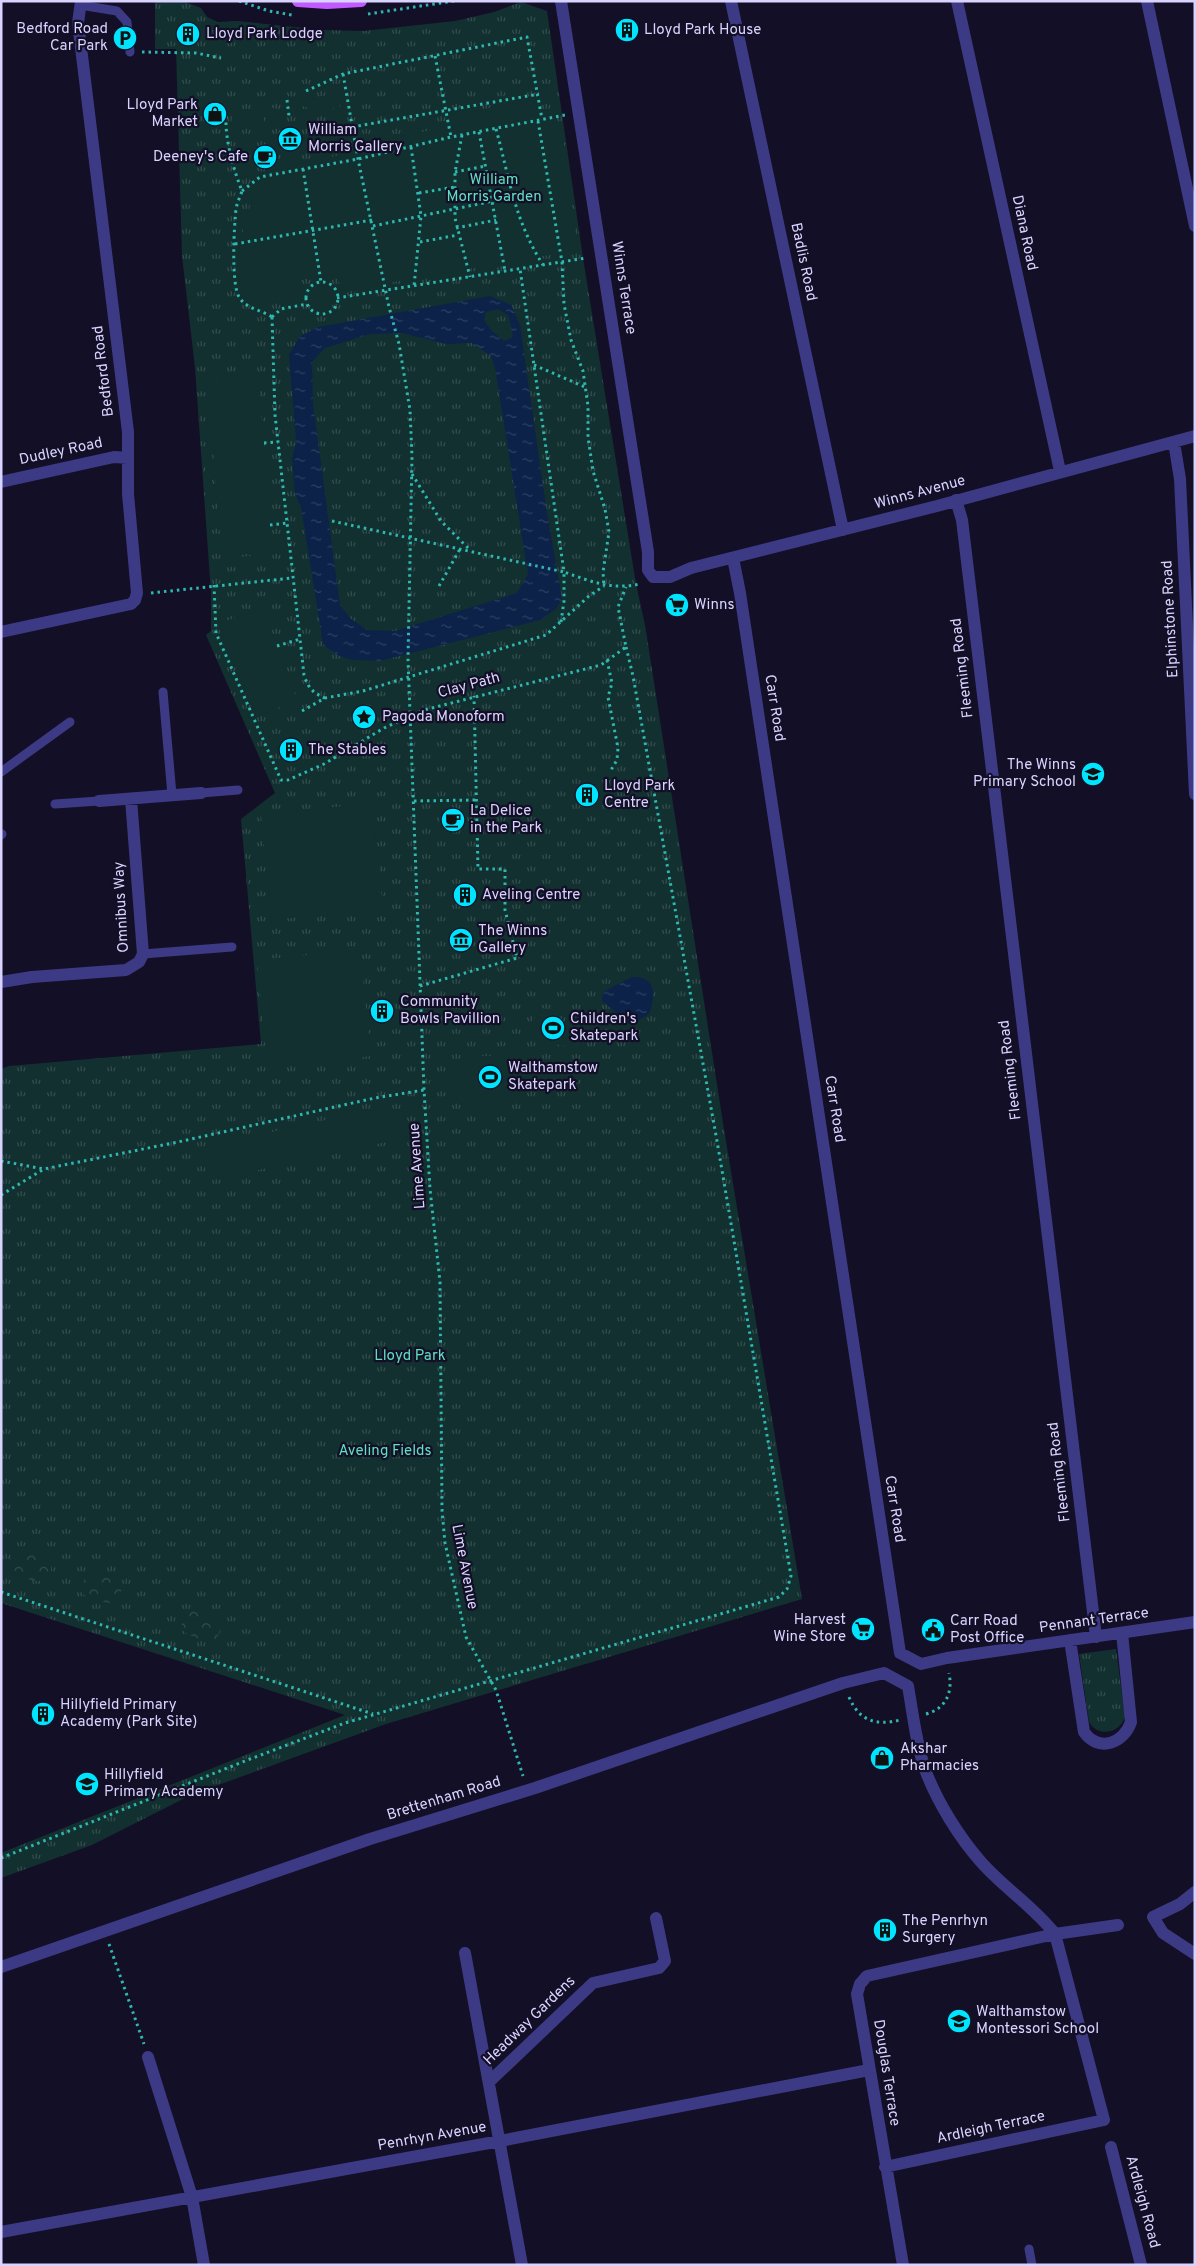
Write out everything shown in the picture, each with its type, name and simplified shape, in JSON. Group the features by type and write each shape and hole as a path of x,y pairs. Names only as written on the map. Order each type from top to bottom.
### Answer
{"main road":[{"path":"298,1 327,3 361,1"}],"street":[{"name":"Winns Terrace","path":"561,1 648,552 648,570 653,577"},
{"name":"Badlis Road","path":"731,1 844,530"},
{"name":"Diana Road","path":"957,1 1060,471"},
{"path":"1147,1 1195,226"},
{"name":"Bedford Road","path":"80,3 78,22 128,432 128,494 137,593"},
{"name":"Winns Avenue","path":"653,577 662,579 681,571 844,530 1195,436"},
{"name":"Elphinstone Road","path":"1174,442 1180,479 1195,794"},
{"name":"Dudley Road","path":"1,482 114,457 128,458"},
{"name":"Fleeming Road","path":"956,500 962,520 1096,1636"},
{"name":"Carr Road","path":"733,558 740,593 900,1653 910,1659"},
{"path":"1,632 131,604 136,600 137,593"},
{"path":"99,801 201,793"},
{"name":"Omnibus Way","path":"1,982 32,977 126,970 138,962 143,954 131,799"},
{"name":"Pennant Terrace","path":"910,1659 921,1664 947,1658 1195,1622"},
{"path":"1070,1640 1084,1732 1088,1738 1096,1742 1114,1742 1128,1732 1131,1722 1122,1633"},
{"name":"Brettenham Road","path":"1,1967 370,1839 528,1790 843,1683 884,1673 908,1686 913,1717"},
{"path":"913,1717 926,1771 961,1836 981,1862 1015,1896 1042,1917 1055,1934 1118,1925"},
{"path":"1195,1892 1180,1904 1153,1917 1163,1933 1195,1954"},
{"name":"Headway Gardens","path":"489,2082 593,1983 659,1968 665,1961 656,1918"},
{"name":"Douglas Terrace","path":"903,2265 857,1994 860,1984 867,1976 1055,1934"},
{"name":"Ardleigh Terrace","path":"885,2167 1104,2120 1055,1934"},
{"path":"465,1954 522,2265"},
{"path":"148,2057 192,2197 204,2265"},
{"name":"Penrhyn Avenue","path":"1,2232 500,2141 869,2070"},
{"name":"Ardleigh Road","path":"1111,2147 1141,2265"}],"lane":[{"path":"80,3 117,11 127,22 130,52"},
{"path":"163,692 172,795"},
{"path":"1,772 70,722"},
{"path":"201,793 238,790"},
{"path":"55,804 99,801"},
{"path":"143,954 232,947"},
{"path":"1029,2249 1032,2265"}],"path":[{"path":"306,90 343,74 526,37 542,120"},
{"path":"130,52 196,53 221,58"},
{"path":"435,56 451,138"},
{"name":"Lime Avenue","path":"343,74 358,159 397,336 410,410 412,473 408,654 424,1090 440,1282 443,1414 442,1510 445,1543 466,1638 482,1668 492,1680 519,1766"},
{"path":"352,127 538,94"},
{"path":"288,100 289,116"},
{"path":"226,116 227,136 242,191"},
{"path":"272,317 250,308 239,298 236,283 234,244 236,207 242,191 260,177 358,159 562,116"},
{"path":"538,121 562,262 564,304 571,340 583,371 588,406 588,436 592,462 605,509 609,532 603,572 604,586"},
{"path":"496,129 512,197 528,241 543,265"},
{"path":"479,132 505,271"},
{"path":"462,136 454,187 456,228 470,277"},
{"path":"411,148 421,216 420,242 414,286"},
{"path":"455,172 486,166"},
{"path":"303,170 321,282"},
{"path":"419,193 454,187"},
{"path":"373,226 512,197"},
{"path":"234,244 372,220"},
{"path":"456,228 496,220"},
{"path":"420,242 458,235"},
{"path":"337,298 601,255"},
{"path":"520,269 562,572 564,601 561,622"},
{"path":"321,282 332,285 337,298 334,307 323,313 312,310 307,304 308,290 316,283 321,282"},
{"path":"307,304 280,309 272,317 278,442 304,675 307,685 314,693 325,698"},
{"path":"534,366 586,387"},
{"path":"264,443 278,442"},
{"path":"412,473 442,521 471,551"},
{"path":"1,1858 244,1761 345,1723 778,1597 788,1589 791,1576 715,1132 634,676 618,607 626,587 604,586 562,572 332,521"},
{"path":"270,525 287,523"},
{"path":"439,586 460,548"},
{"path":"137,593 292,578"},
{"name":"Clay Path","path":"214,585 216,633 281,780 288,780 324,764 384,728 424,710 601,665 626,647"},
{"path":"302,711 325,698 363,691 546,635 604,586"},
{"path":"277,646 300,638"},
{"path":"607,660 612,684 608,697 618,748 617,760 611,770"},
{"path":"420,986 517,958 505,910 505,869 478,869 474,696"},
{"path":"414,801 476,800"},
{"path":"1,1195 44,1169 375,1098 424,1090"},
{"path":"1,1161 44,1169"},
{"path":"1,1592 374,1714"},
{"path":"843,1683 859,1715 869,1721 888,1723 913,1717 938,1709 947,1700 950,1690 950,1678 947,1658"},
{"path":"111,1948 143,2041"}],"green space":[{"name":"Lloyd Park","path":"155,1 183,1 201,8 207,17 218,22 238,21 324,30 363,31 455,21 494,12 521,2 547,11 583,258 636,584 645,625 724,1129 802,1599 386,1724 191,1795 92,1845 1,1878 1,1853 345,1715 1,1603 1,1069 9,1066 261,1044 241,819 275,793 206,635 211,631 211,593 195,368 182,256 176,49 155,49"},
{"path":"337,92 341,113 335,114 334,108 312,112 305,106 298,108 295,115 292,116 294,107 300,103"},
{"name":"William Morris Garden","path":"534,100 538,113 545,111 546,125 561,122 578,250 341,291 337,273 298,280 301,298 263,304 264,311 248,302 240,286 237,257 247,214 255,191 255,174 353,152 353,145 453,126 451,115"},
{"path":"274,108 280,110 285,117 280,118 277,113 269,112 264,117 264,121 231,127 232,115"},
{"path":"321,285 326,286 332,292 332,302 326,308 321,309 316,308 310,302 309,297 310,292 316,286"},
{"path":"258,375 273,551 222,556 207,380"},
{"path":"272,554 273,563 230,567 229,558"},
{"path":"263,608 297,700 257,717 220,631 220,623"},
{"path":"372,803 383,908 272,920 261,815"},
{"path":"360,950 371,1056 268,1067 257,960"},
{"name":"Children's Skatepark","path":"543,1008 574,1035 562,1048 531,1022"},
{"name":"Walthamstow Skatepark","path":"510,1044 536,1066 510,1096 496,1108 489,1110 475,1109 461,1103 456,1098 451,1085 455,1070 481,1056 498,1056"},
{"path":"392,1105 393,1113 403,1111 408,1137 208,1181 201,1148"},
{"path":"30,1548 43,1552 50,1559 51,1571 48,1577 42,1581 28,1579 14,1570 9,1563 12,1554 20,1549"},
{"path":"99,1572 120,1581 123,1586 119,1597 109,1603 89,1598 80,1591 86,1577"},
{"path":"193,1607 213,1618 220,1630 217,1639 202,1640 180,1629 186,1611"},
{"path":"1116,1649 1125,1717 1119,1727 1103,1732 1093,1727 1089,1722 1079,1654"}],"water":[{"path":"490,296 511,305 520,325 547,513 562,599 556,609 540,620 380,661 349,659 336,654 323,644 301,507 295,494 292,459 296,441 289,355 300,336 318,327","holes":["498,309 509,316 513,337 504,341 491,330 484,320 486,312","402,333 446,344 472,343 491,356 495,368 528,574 517,593 395,631 367,630 350,618 340,605 313,404 312,362 325,348 370,334"]},
{"path":"632,977 646,980 652,988 653,994 649,1014 636,1022 624,1019 602,1001 603,992"}],"place":[{"name":"Lloyd Park House","path":"627,30"},
{"name":"Lloyd Park Lodge","path":"188,34"},
{"name":"Bedford Road Car Park","path":"125,38"},
{"name":"Lloyd Park Market","path":"215,114"},
{"name":"William Morris Gallery","path":"290,139"},
{"name":"Deeney's Cafe","path":"265,157"},
{"name":"Winns","path":"677,605"},
{"name":"Pagoda Monoform","path":"364,717"},
{"name":"The Stables","path":"291,750"},
{"name":"The Winns Primary School","path":"1093,774"},
{"name":"Lloyd Park Centre","path":"587,795"},
{"name":"La Delice in the Park","path":"453,820"},
{"name":"Aveling Centre","path":"465,895"},
{"name":"The Winns Gallery","path":"461,940"},
{"name":"Community Bowls Pavillion","path":"382,1011"},
{"name":"Children's Skatepark","path":"553,1028"},
{"name":"Walthamstow Skatepark","path":"490,1077"},
{"name":"Harvest Wine Store","path":"863,1629"},
{"name":"Carr Road Post Office","path":"933,1630"},
{"name":"Hillyfield Primary Academy (Park Site)","path":"43,1714"},
{"name":"Akshar Pharmacies","path":"882,1758"},
{"name":"Hillyfield Primary Academy","path":"87,1784"},
{"name":"The Penrhyn Surgery","path":"885,1930"},
{"name":"Walthamstow Montessori School","path":"959,2021"}],"park label":[{"name":"Aveling Fields","path":"385,1451"}]}
